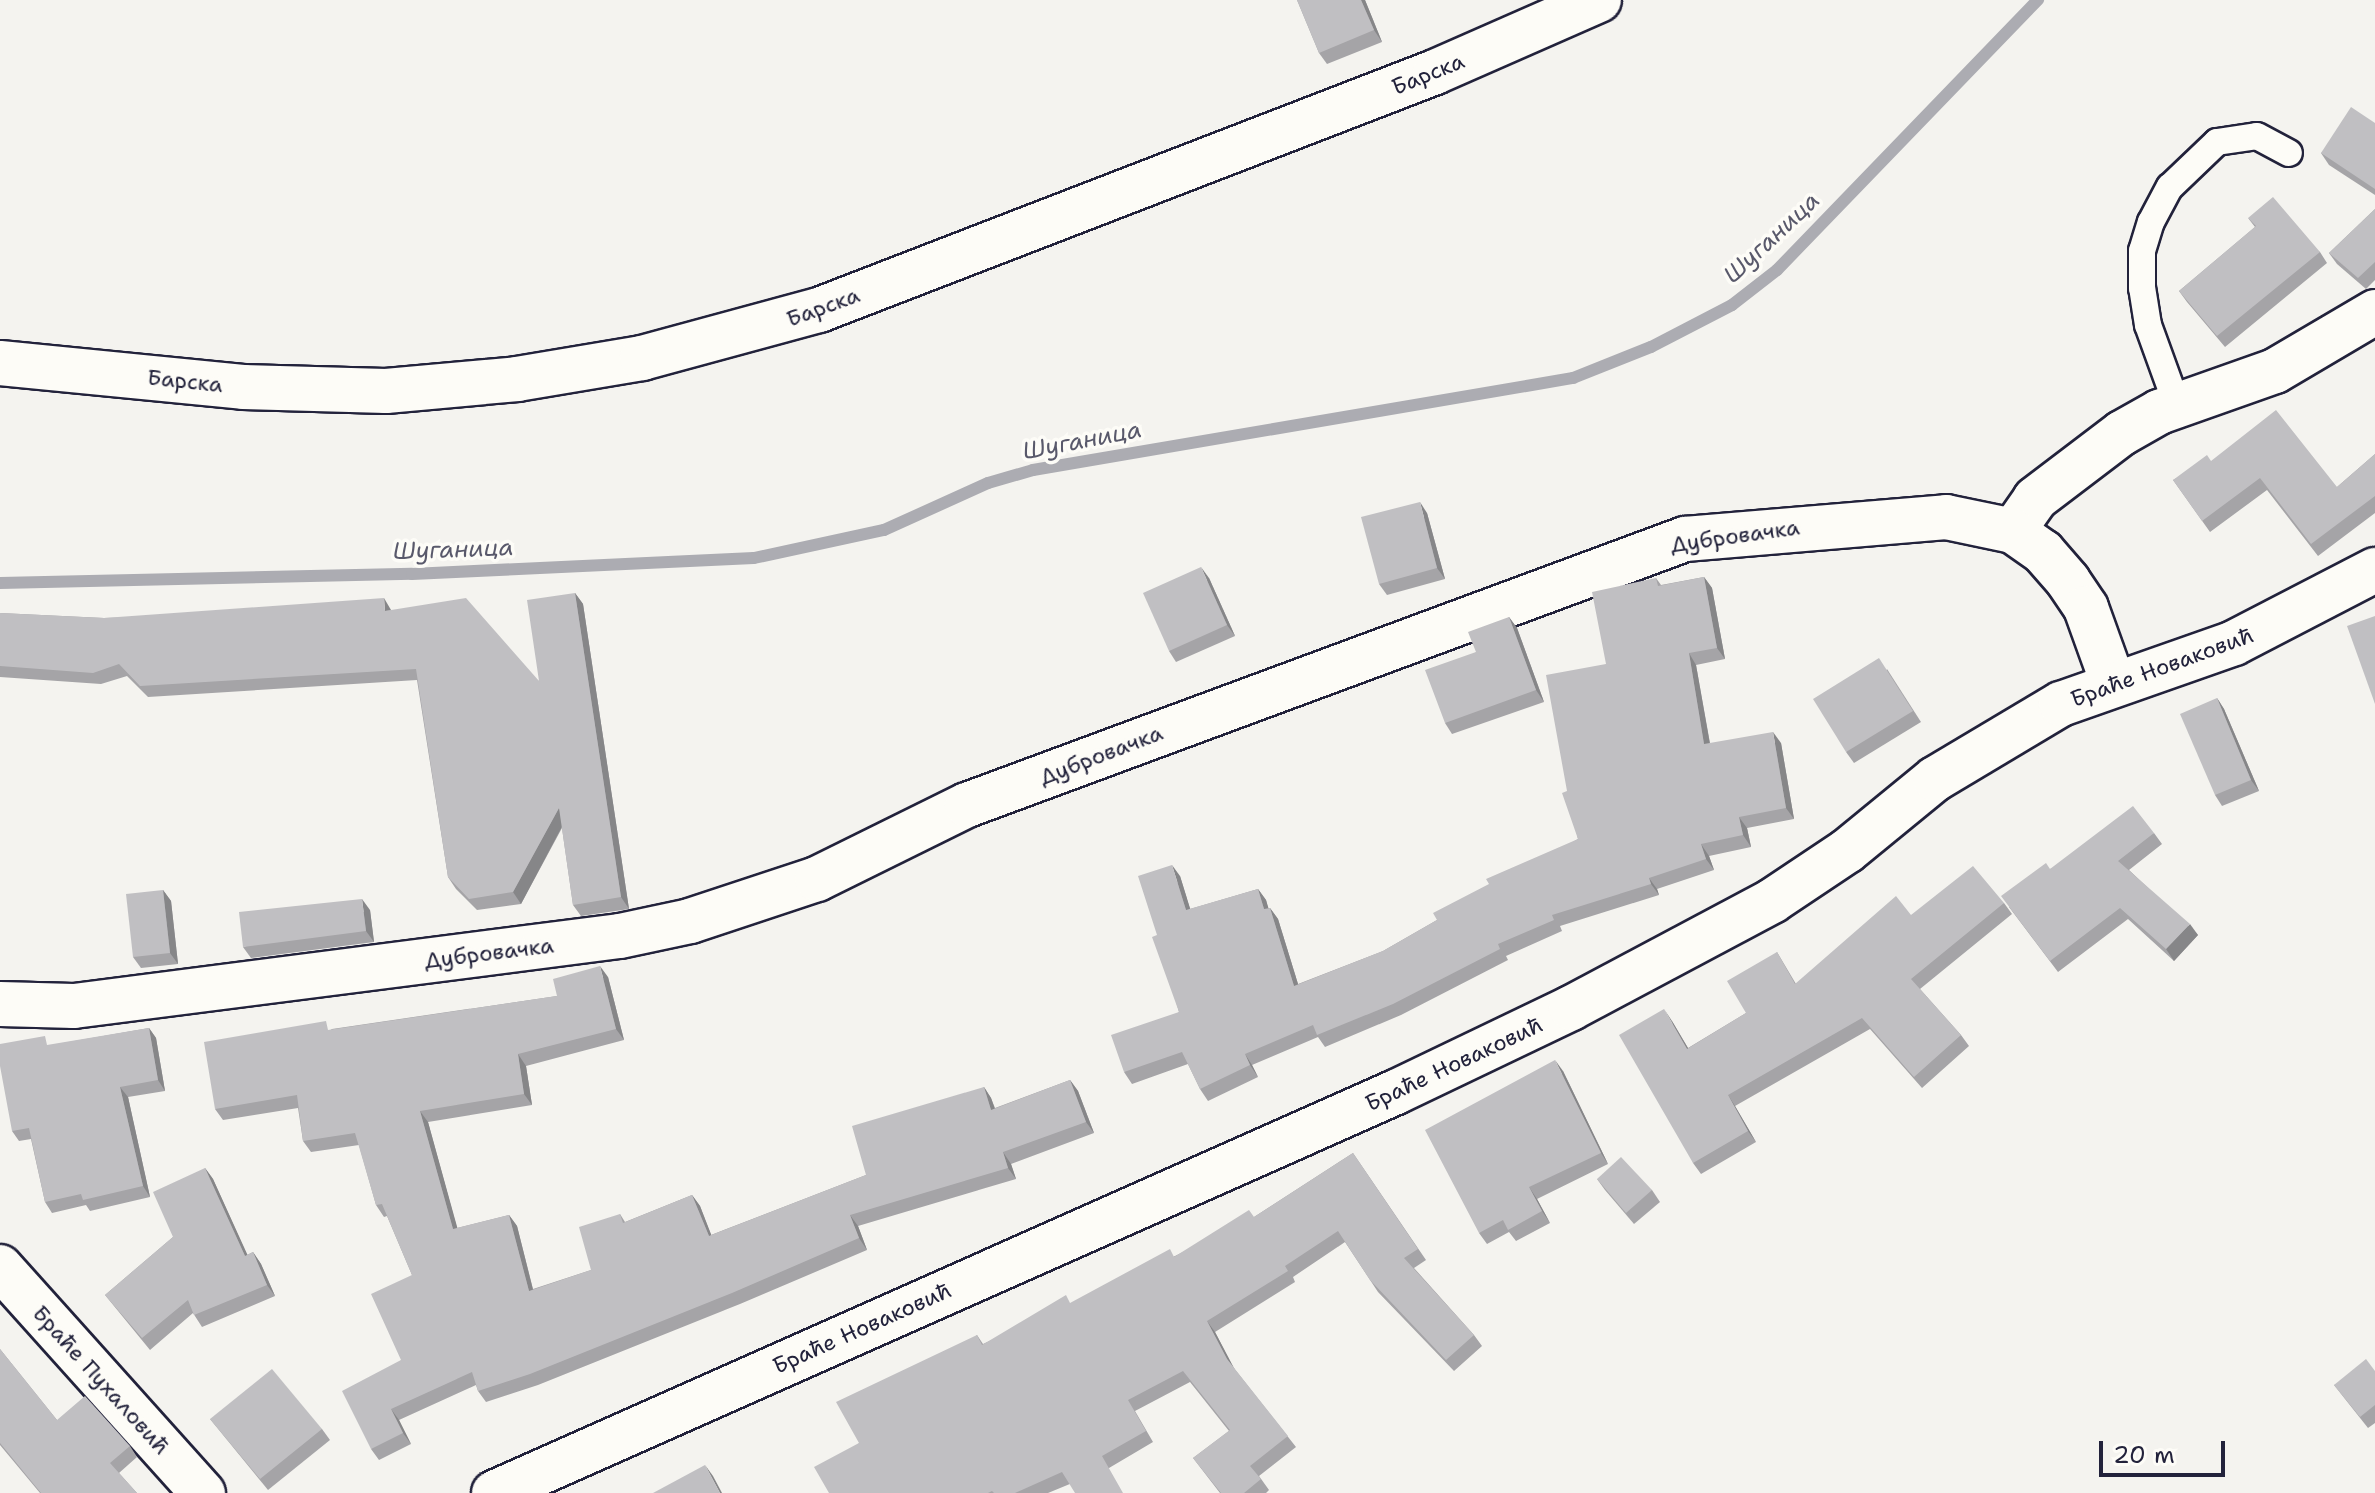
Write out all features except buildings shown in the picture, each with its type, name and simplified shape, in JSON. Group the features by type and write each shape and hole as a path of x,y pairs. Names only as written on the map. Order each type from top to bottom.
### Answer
{"street":[{"name":"Барска","path":"0,363 243,387 386,391 517,379 642,358 819,310 1435,72 1599,0"},
{"path":"2013,531 2052,485 2122,433 2177,405 2275,371 2375,312"},
{"name":"Дубровачка","path":"0,1004 74,1006 620,936 690,921 817,879 980,801 1685,539 1946,517 2013,531 2043,552 2077,594 2113,683"},
{"name":"Браће Новаковић","path":"494,1493 544,1483 1396,1092 1571,1008 1772,901 1847,851 1935,779 2061,704 2113,683 2234,643 2375,570"},
{"name":"Браће Пухаловић","path":"0,1267 203,1493"}],"lane":[{"path":"2177,405 2148,325 2142,288 2142,251 2151,222 2170,187 2217,142 2257,136 2289,153"}],"waterway":[{"name":"Шуганица","path":"0,583 412,574 754,558 884,530 988,483 1033,470 1573,378 1651,347 1732,305 1777,270 2038,0"}]}
